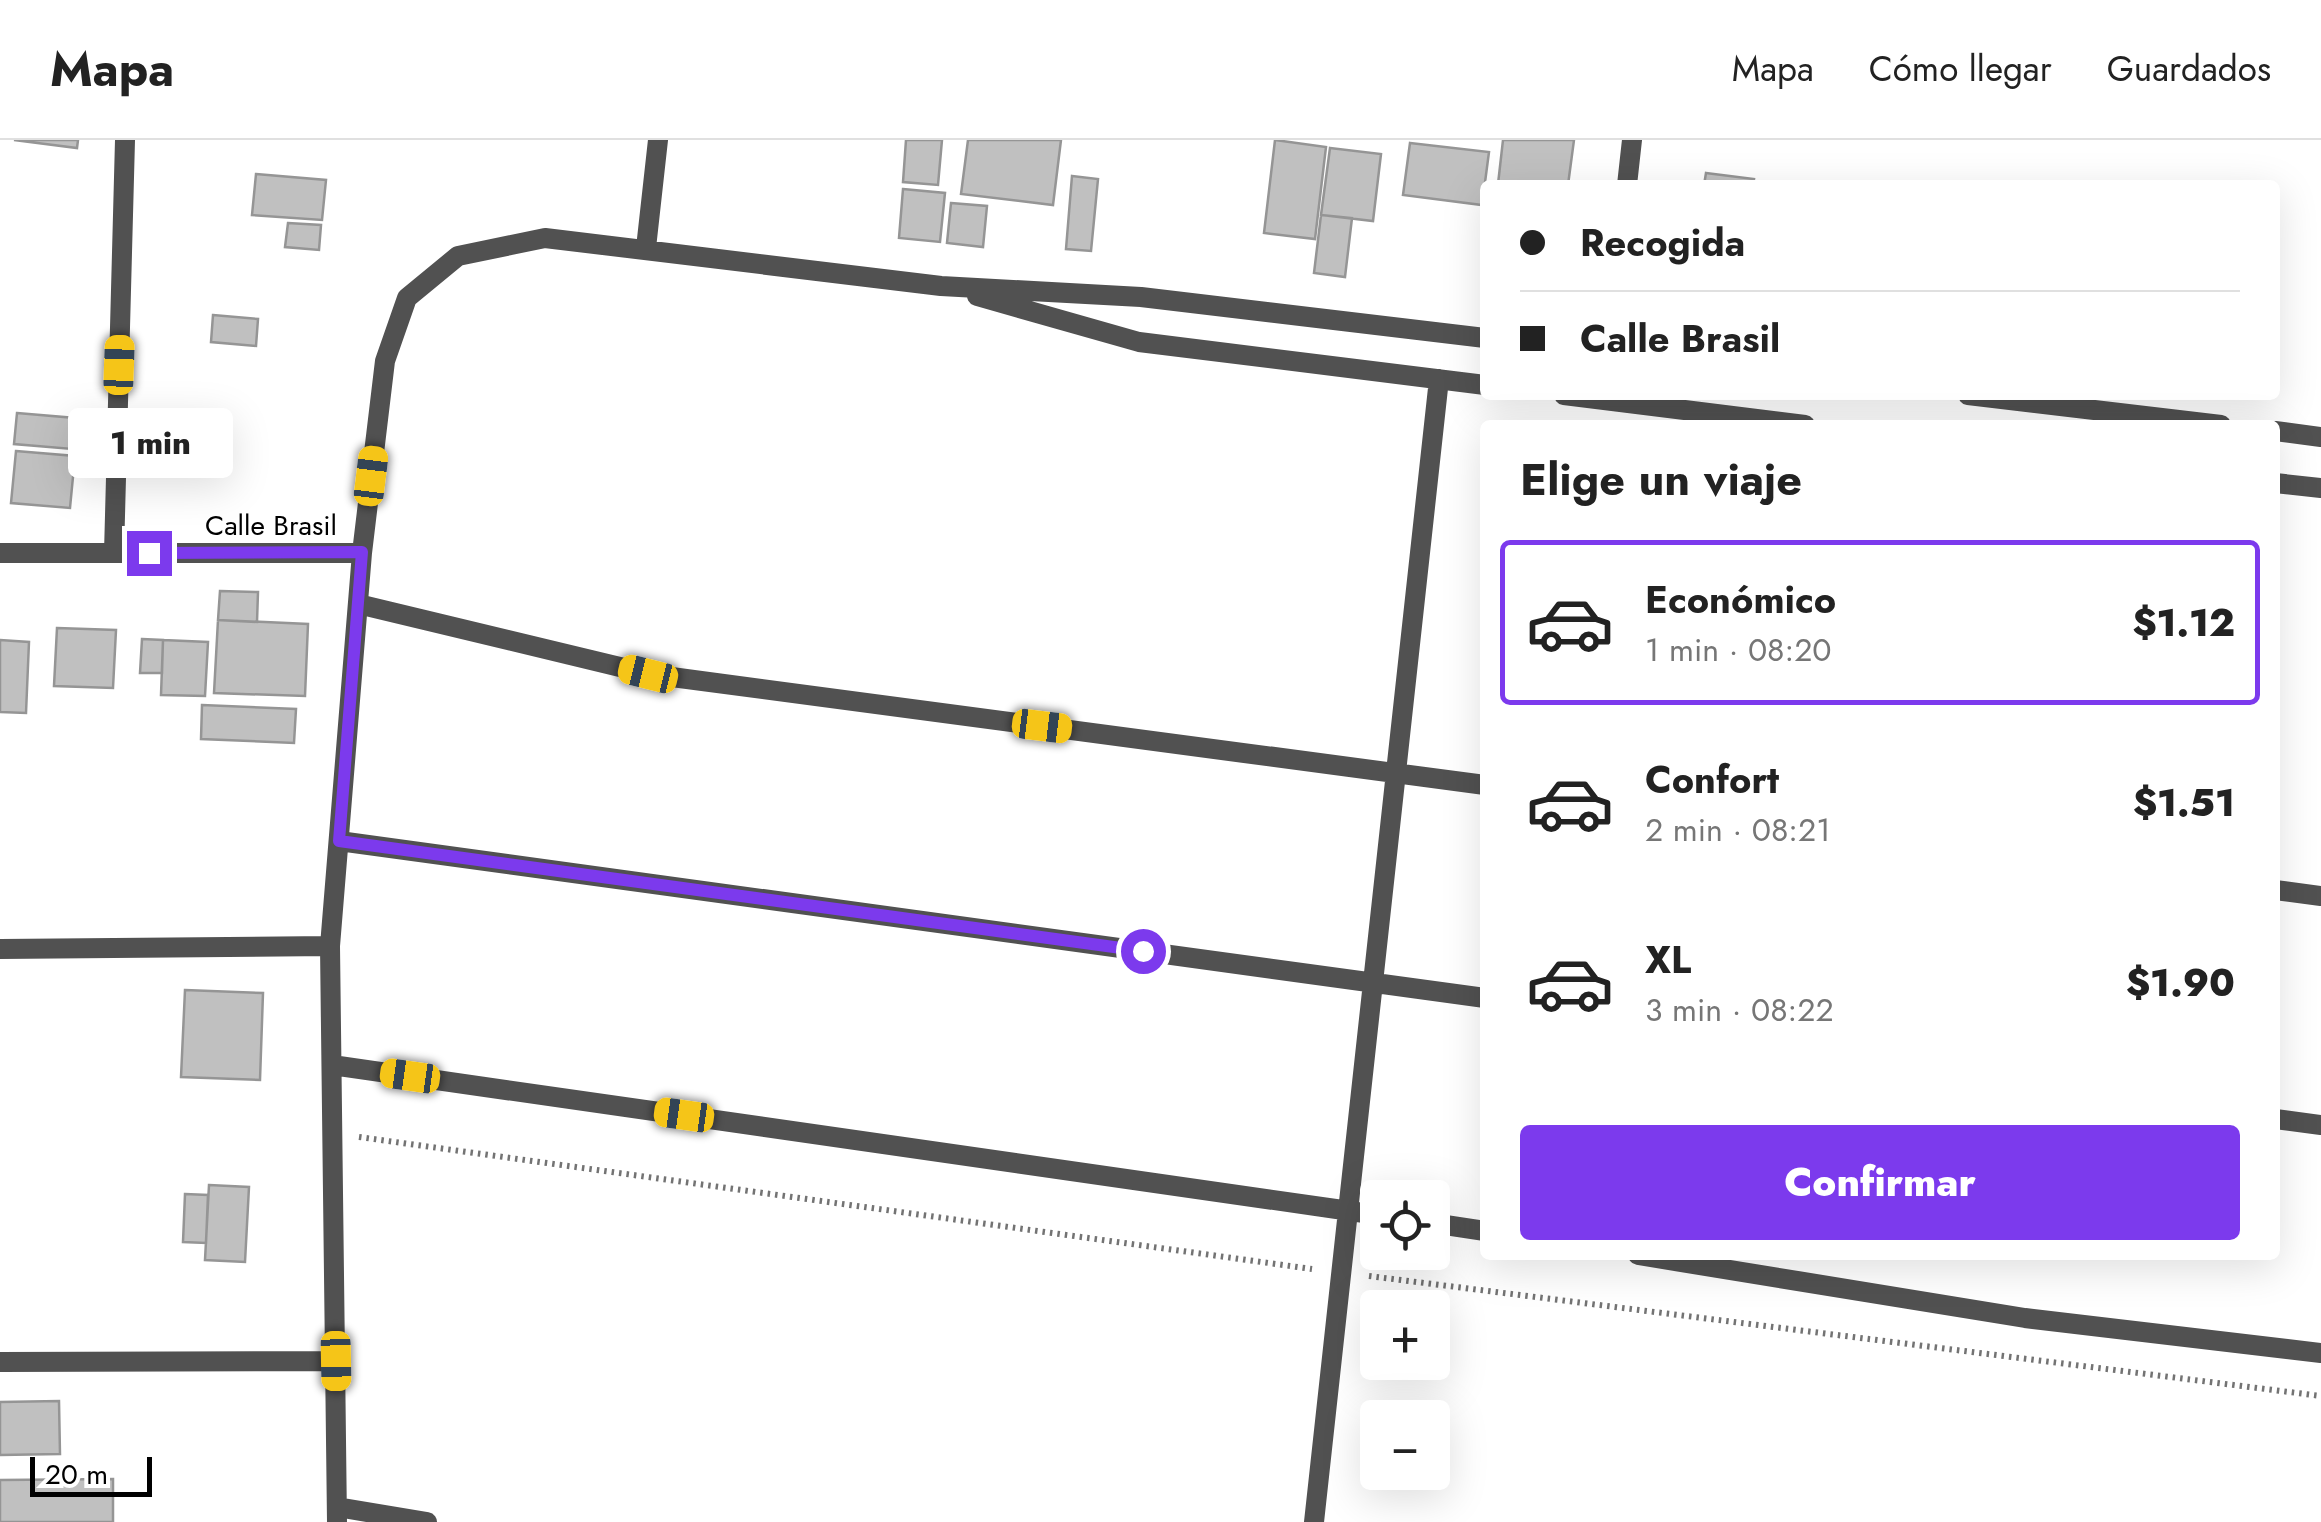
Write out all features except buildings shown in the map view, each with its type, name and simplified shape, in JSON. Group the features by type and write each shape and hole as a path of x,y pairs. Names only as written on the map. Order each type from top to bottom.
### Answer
{"street":[{"path":"114,553 125,140"},
{"path":"646,248 658,140"},
{"path":"1627,180 1632,140"},
{"path":"427,1522 337,1514 330,946 362,552 386,361 407,298 458,256 545,238 941,286 1141,297 1480,337"},
{"path":"941,286 1139,342 1480,384"},
{"path":"1314,1522 1440,380"},
{"path":"1620,400 1768,420"},
{"path":"2010,400 2179,420"},
{"path":"2280,433 2321,437"},
{"path":"2280,484 2321,488"},
{"name":"Calle Brasil","path":"0,553 362,552"},
{"path":"358,604 648,674 1480,784"},
{"path":"339,841 1480,997"},
{"path":"2280,891 2321,896"},
{"path":"0,950 330,946"},
{"path":"332,1065 1360,1213"},
{"path":"2280,1120 2321,1125"},
{"path":"1450,1226 1480,1230"},
{"path":"1669,1260 2025,1318 2321,1353"},
{"path":"0,1362 336,1361"}],"route":[{"path":"149,553 362,552 339,841 1143,951"}]}
